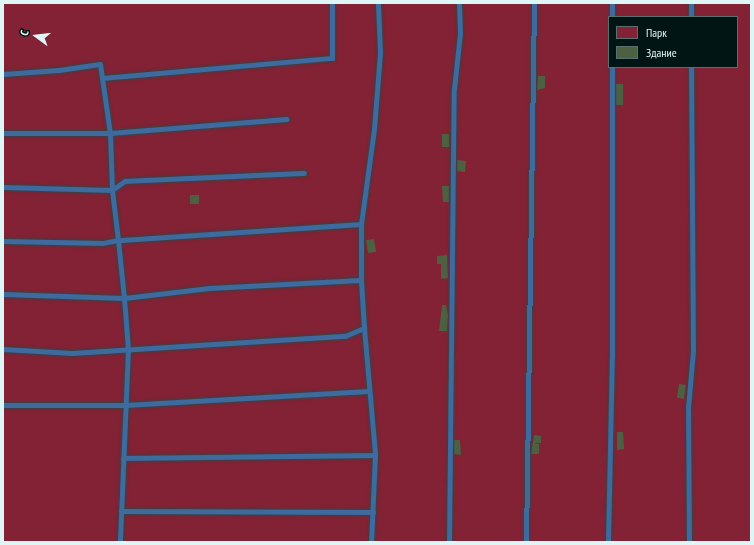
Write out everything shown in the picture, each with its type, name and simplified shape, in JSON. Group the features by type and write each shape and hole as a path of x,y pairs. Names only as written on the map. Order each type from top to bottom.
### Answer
{"lane":[{"path":"102,78 332,58 332,3"},
{"path":"371,542 375,455 361,280 361,224 374,129 380,53 378,3"},
{"path":"449,542 454,89 460,33 459,3"},
{"path":"526,542 534,3"},
{"path":"612,3 612,16"},
{"path":"691,3 691,16"},
{"path":"3,74 59,70 100,64 110,133 112,190 128,349 120,542"},
{"path":"608,542 612,358 612,68"},
{"path":"689,542 688,408 693,351 691,68"},
{"path":"3,133 110,133 286,119"},
{"path":"3,187 112,190 125,181 304,173"},
{"path":"3,241 103,243 118,240 361,224"},
{"path":"3,294 124,298 209,288 361,280"},
{"path":"3,349 72,352 128,349 345,336 364,328"},
{"path":"3,405 126,405 369,391"},
{"path":"123,458 375,455"},
{"path":"121,511 373,512"}],"green space":[{"path":"3,3 751,3 751,542 3,542"}],"building":[{"path":"538,76 545,76 545,88 537,90"},
{"path":"616,84 623,84 623,105 616,105"},
{"path":"442,134 449,134 449,147 442,147"},
{"path":"457,160 466,161 465,172 457,171"},
{"path":"442,186 449,186 449,202 443,202"},
{"path":"190,195 199,195 199,204 190,204"},
{"path":"374,239 376,252 368,253 366,240"},
{"path":"447,255 448,278 441,279 441,264 437,264 437,256"},
{"path":"442,305 446,305 448,315 447,331 439,331"},
{"path":"679,384 686,385 684,399 677,398"},
{"path":"617,432 623,432 624,449 617,450"},
{"path":"534,435 541,436 541,443 534,443 539,444 539,454 531,454"},
{"path":"454,440 460,440 461,455 454,454"}]}
